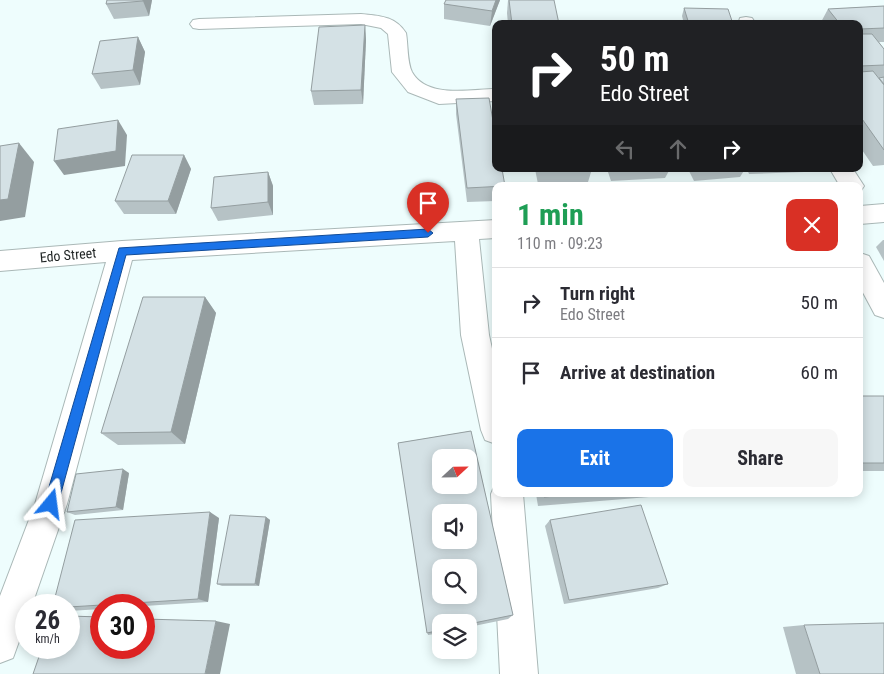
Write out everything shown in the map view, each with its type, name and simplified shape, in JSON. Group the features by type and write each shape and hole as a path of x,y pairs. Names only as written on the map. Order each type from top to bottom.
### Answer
{"street":[{"path":"199,24 361,19 387,23 397,33 402,72 415,88 439,96 492,95"},
{"name":"Edo Street","path":"0,261 122,251 492,230"},
{"path":"466,231 475,335 492,412"},
{"path":"0,646 51,504 122,251"},
{"path":"863,268 884,307"},
{"path":"507,497 519,674"}],"building":[{"path":"107,0 143,0 143,1 106,4"},
{"path":"446,0 496,0 492,11 444,4"},
{"path":"509,0 554,0 558,20 512,20"},
{"path":"884,6 884,28 863,29 863,20 837,20 828,9"},
{"path":"684,8 728,9 732,20 688,20"},
{"path":"365,25 361,90 311,91 319,27"},
{"path":"863,34 872,34 884,49 884,65 863,66"},
{"path":"138,37 133,70 92,74 100,41"},
{"path":"873,71 884,85 884,150 863,120 863,72"},
{"path":"884,77 884,84 879,78"},
{"path":"489,98 492,115 492,172 503,172 504,182 492,182 492,187 467,188 456,99"},
{"path":"118,120 116,151 54,161 58,129"},
{"path":"19,143 8,199 0,200 0,146"},
{"path":"132,155 184,155 168,201 115,201"},
{"path":"268,172 268,202 211,208 214,177"},
{"path":"143,297 205,297 171,432 101,433"},
{"path":"863,396 884,396 884,463 863,463"},
{"path":"471,431 475,449 432,449 432,494 478,494 478,462 513,615 477,622 477,614 432,614 432,632 427,633 398,443"},
{"path":"123,469 116,507 67,512 76,474"},
{"path":"641,505 668,584 569,600 550,520"},
{"path":"210,512 198,599 155,602 155,594 90,594 90,606 80,606 80,594 56,594 75,520"},
{"path":"230,515 266,517 255,584 217,584"},
{"path":"80,616 90,617 90,659 155,659 155,619 216,621 205,674 33,674 38,659 80,659"},
{"path":"884,623 884,674 820,674 804,625"}],"route":[{"path":"51,504 122,251 428,233"}]}
